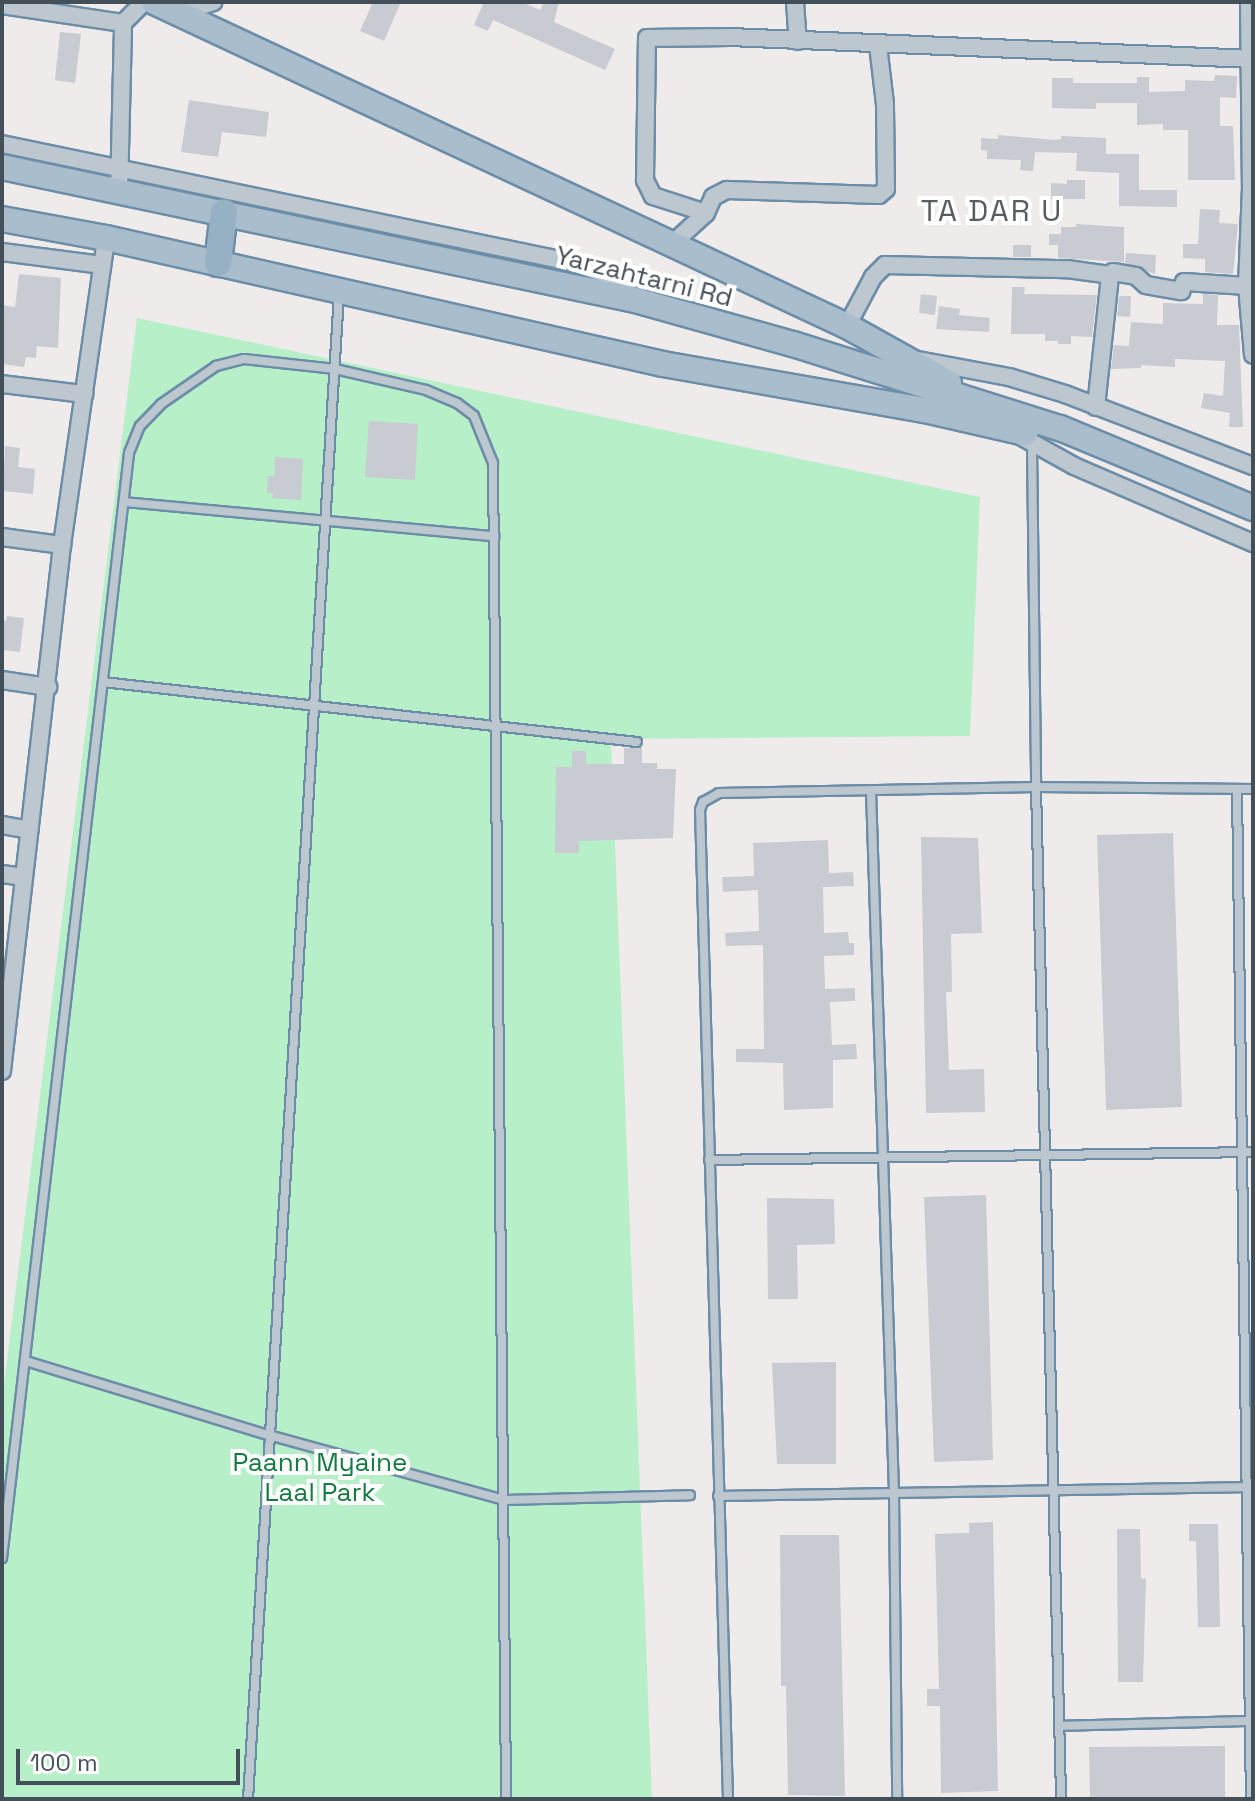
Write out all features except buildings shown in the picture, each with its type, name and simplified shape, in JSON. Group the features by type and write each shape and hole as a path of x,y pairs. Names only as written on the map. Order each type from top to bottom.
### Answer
{"highway":[{"path":"218,263 224,212"}],"main road":[{"path":"154,2 847,326 908,358 980,402 1005,426"},
{"name":"Yarzahtarni Rd","path":"2,167 635,300 1060,428 1253,508"},
{"path":"2,219 106,238 663,364 1005,426 1056,443 1253,523"}],"street":[{"path":"119,192 123,23 144,2"},
{"path":"178,13 213,2"},
{"path":"795,2 798,41"},
{"path":"1249,2 1252,187 1247,286 1253,355"},
{"path":"2,5 123,23"},
{"path":"706,213 653,196 645,180 647,38 1251,59"},
{"path":"672,244 706,213 713,197 727,190 859,197 879,195 886,189 885,104 878,45"},
{"path":"2,144 120,166 570,262 604,274 635,300"},
{"path":"2,1071 6,1001 48,687 62,545 106,238"},
{"path":"2,252 102,265"},
{"path":"847,326 873,277 885,265 1067,269 1110,275 1113,272 1136,276 1146,285 1181,291 1184,282 1247,286"},
{"path":"1096,407 1110,275"},
{"path":"908,358 1009,377 1253,466"},
{"path":"2,384 84,394"},
{"path":"1005,426 1032,445 1253,543"},
{"path":"1135,460 1148,428"},
{"path":"2,537 62,545"},
{"path":"2,680 48,687"},
{"path":"2,825 30,830"},
{"path":"2,874 23,877"}],"lane":[{"path":"248,1799 339,291"},
{"path":"2,1558 129,453 140,426 161,404 216,366 244,359 335,369 426,390 457,403 474,416 493,463 506,1799"},
{"path":"1032,445 1036,787 1061,1799"},
{"path":"124,502 494,536"},
{"path":"103,682 637,742"},
{"path":"728,1799 700,810 703,802 719,793 1036,787 1253,789"},
{"path":"1237,789 1250,1487 1251,1799"},
{"path":"871,791 894,1493 897,1799"},
{"path":"709,1160 1253,1152"},
{"path":"26,1361 272,1436 505,1500 690,1495"},
{"path":"718,1496 1250,1487"},
{"path":"1059,1726 1252,1721"}],"green space":[{"name":"Paann Myaine Laal Park","path":"137,318 980,497 970,736 611,739 652,1799 2,1799 2,1400"}],"district":[{"name":"TA DAR U","path":"992,211"}]}
